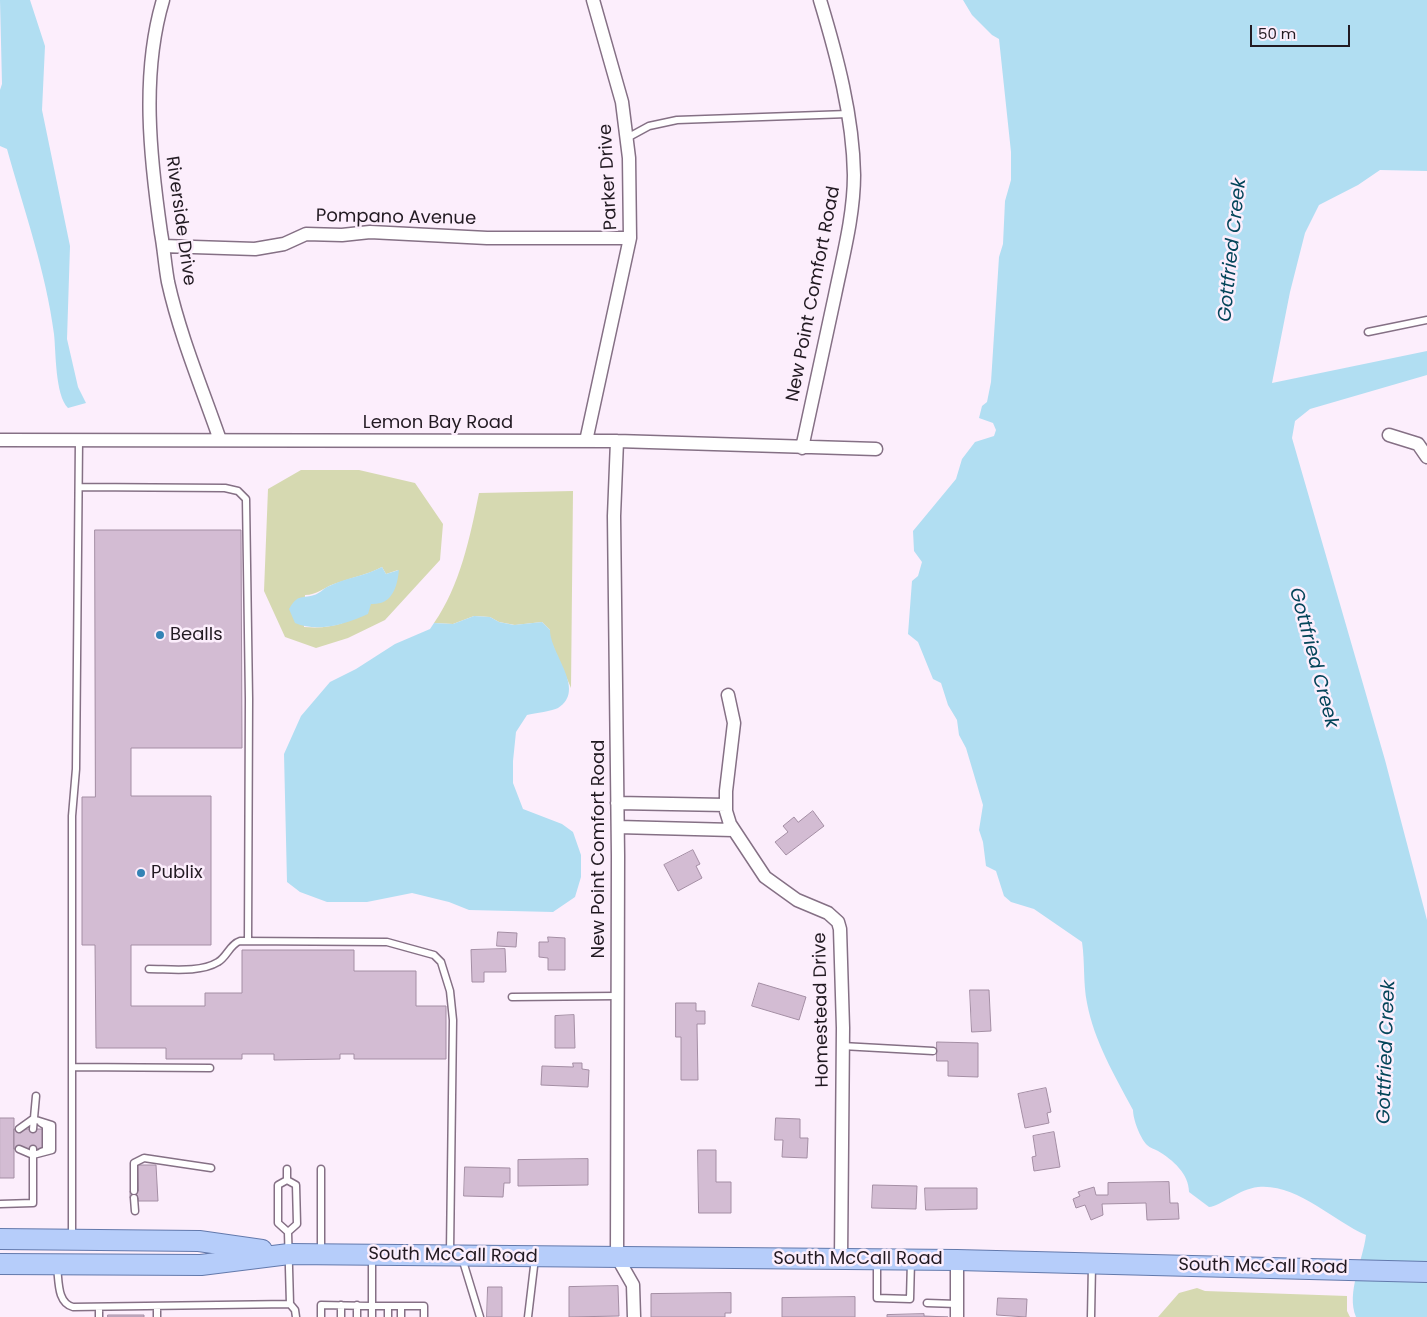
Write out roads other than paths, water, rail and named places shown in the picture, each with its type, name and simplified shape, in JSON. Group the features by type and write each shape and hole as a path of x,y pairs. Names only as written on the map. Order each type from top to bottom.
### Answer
{"main road":[{"name":"South McCall Road","path":"0,1239 199,1241 289,1254"},
{"name":"South McCall Road","path":"0,1264 201,1265 289,1254 320,1254 957,1260 1427,1272"}],"street":[{"name":"Riverside Drive","path":"164,0 156,26 150,92 152,156 163,246 168,282 186,342 220,440"},
{"name":"Parker Drive","path":"586,441 630,238 627,138 622,102 593,0"},
{"name":"New Point Comfort Road","path":"802,448 850,214 854,176 848,114 830,32 820,0"},
{"name":"Pompano Avenue","path":"163,246 254,249 284,244 306,234 342,235 370,232 487,238 630,238"},
{"path":"1389,435 1418,444 1427,457"},
{"name":"Lemon Bay Road","path":"0,440 618,441 876,449"},
{"name":"New Point Comfort Road","path":"617,1257 618,827 614,516 618,441"},
{"name":"Homestead Drive","path":"728,696 734,730 728,770 726,805 728,818 733,830 765,877 786,894 828,913 838,922 842,965 841,1259"},
{"path":"617,803 726,805"},
{"path":"618,827 733,830"},
{"path":"617,1257 633,1284 634,1317"},
{"path":"957,1260 957,1311"}],"lane":[{"path":"627,138 650,126 677,120 848,114"},
{"path":"1368,332 1427,320"},
{"path":"72,1240 72,816 76,769 79,440"},
{"path":"79,487 225,488 238,491 246,500 249,689 248,941"},
{"path":"149,970 208,967 220,961 236,942 248,941 388,942 434,955 441,962 450,991 453,1020 456,1256 480,1317"},
{"path":"512,998 617,996"},
{"path":"842,1046 933,1051"},
{"path":"72,1066 210,1068"},
{"path":"36,1096 33,1119 36,1129"},
{"path":"22,1129 33,1119"},
{"path":"0,1204 33,1203 30,1150 52,1150 52,1125 33,1119"},
{"path":"134,1211 134,1163 144,1158 211,1168"},
{"path":"287,1169 287,1180"},
{"path":"320,1254 321,1169"},
{"path":"287,1180 278,1185 278,1223 288,1232 290,1304 295,1310 296,1317"},
{"path":"287,1180 296,1185 297,1197 297,1224 288,1232"},
{"path":"372,1255 372,1317"},
{"path":"528,1317 535,1256"},
{"path":"877,1259 877,1298 910,1299 911,1260"},
{"path":"57,1264 61,1297 67,1306 157,1307 290,1304"},
{"path":"1091,1317 1092,1264"},
{"path":"926,1304 957,1311"},
{"path":"321,1317 321,1305 424,1306 424,1317"},
{"path":"342,1305 342,1317"},
{"path":"357,1306 357,1317"},
{"path":"388,1306 388,1317"},
{"path":"401,1306 401,1317"},
{"path":"99,1307 99,1317"},
{"path":"157,1307 157,1317"}],"water":[{"path":"0,0 30,0 45,46 42,110 70,246 67,339 78,387 86,403 68,408 58,384 54,334 40,264 7,149 0,146 0,90 2,84"},
{"name":"Gottfried Creek","path":"963,0 1427,0 1427,171 1380,170 1358,185 1319,205 1305,233 1290,292 1272,383 1427,351 1427,375 1310,409 1295,421 1292,438 1385,760 1427,920 1427,1317 1356,1317 1353,1307 1354,1287 1366,1235 1300,1196 1272,1187 1258,1187 1251,1188 1209,1207 1189,1192 1186,1179 1179,1168 1144,1142 1133,1110 1100,1045 1087,1003 1082,942 1034,909 1011,902 1004,896 996,871 986,866 983,842 979,830 983,805 966,748 959,735 957,720 948,705 941,683 933,679 918,642 908,634 912,581 918,576 922,562 914,551 913,531 956,479 962,459 975,442 994,436 996,430 993,423 979,418 982,406 987,402 991,382 999,257 1003,244 1005,201 1011,180 1011,152 999,39 992,35 972,15"},
{"path":"382,567 386,574 399,570 397,583 389,598 378,604 371,604 368,614 332,626 313,627 295,623 289,609 297,599 316,594 334,584"},
{"path":"474,616 490,617 499,622 514,625 542,622 550,630 555,650 565,671 569,692 566,700 556,709 527,715 516,732 513,783 523,809 562,824 573,832 581,855 581,877 575,897 553,912 469,910 449,902 412,893 367,902 327,902 300,892 287,882 284,754 301,716 330,682 356,669 395,644 430,629 434,623 453,624"}],"place":[{"name":"Bealls","path":"160,635"},
{"name":"Publix","path":"141,873"}]}
